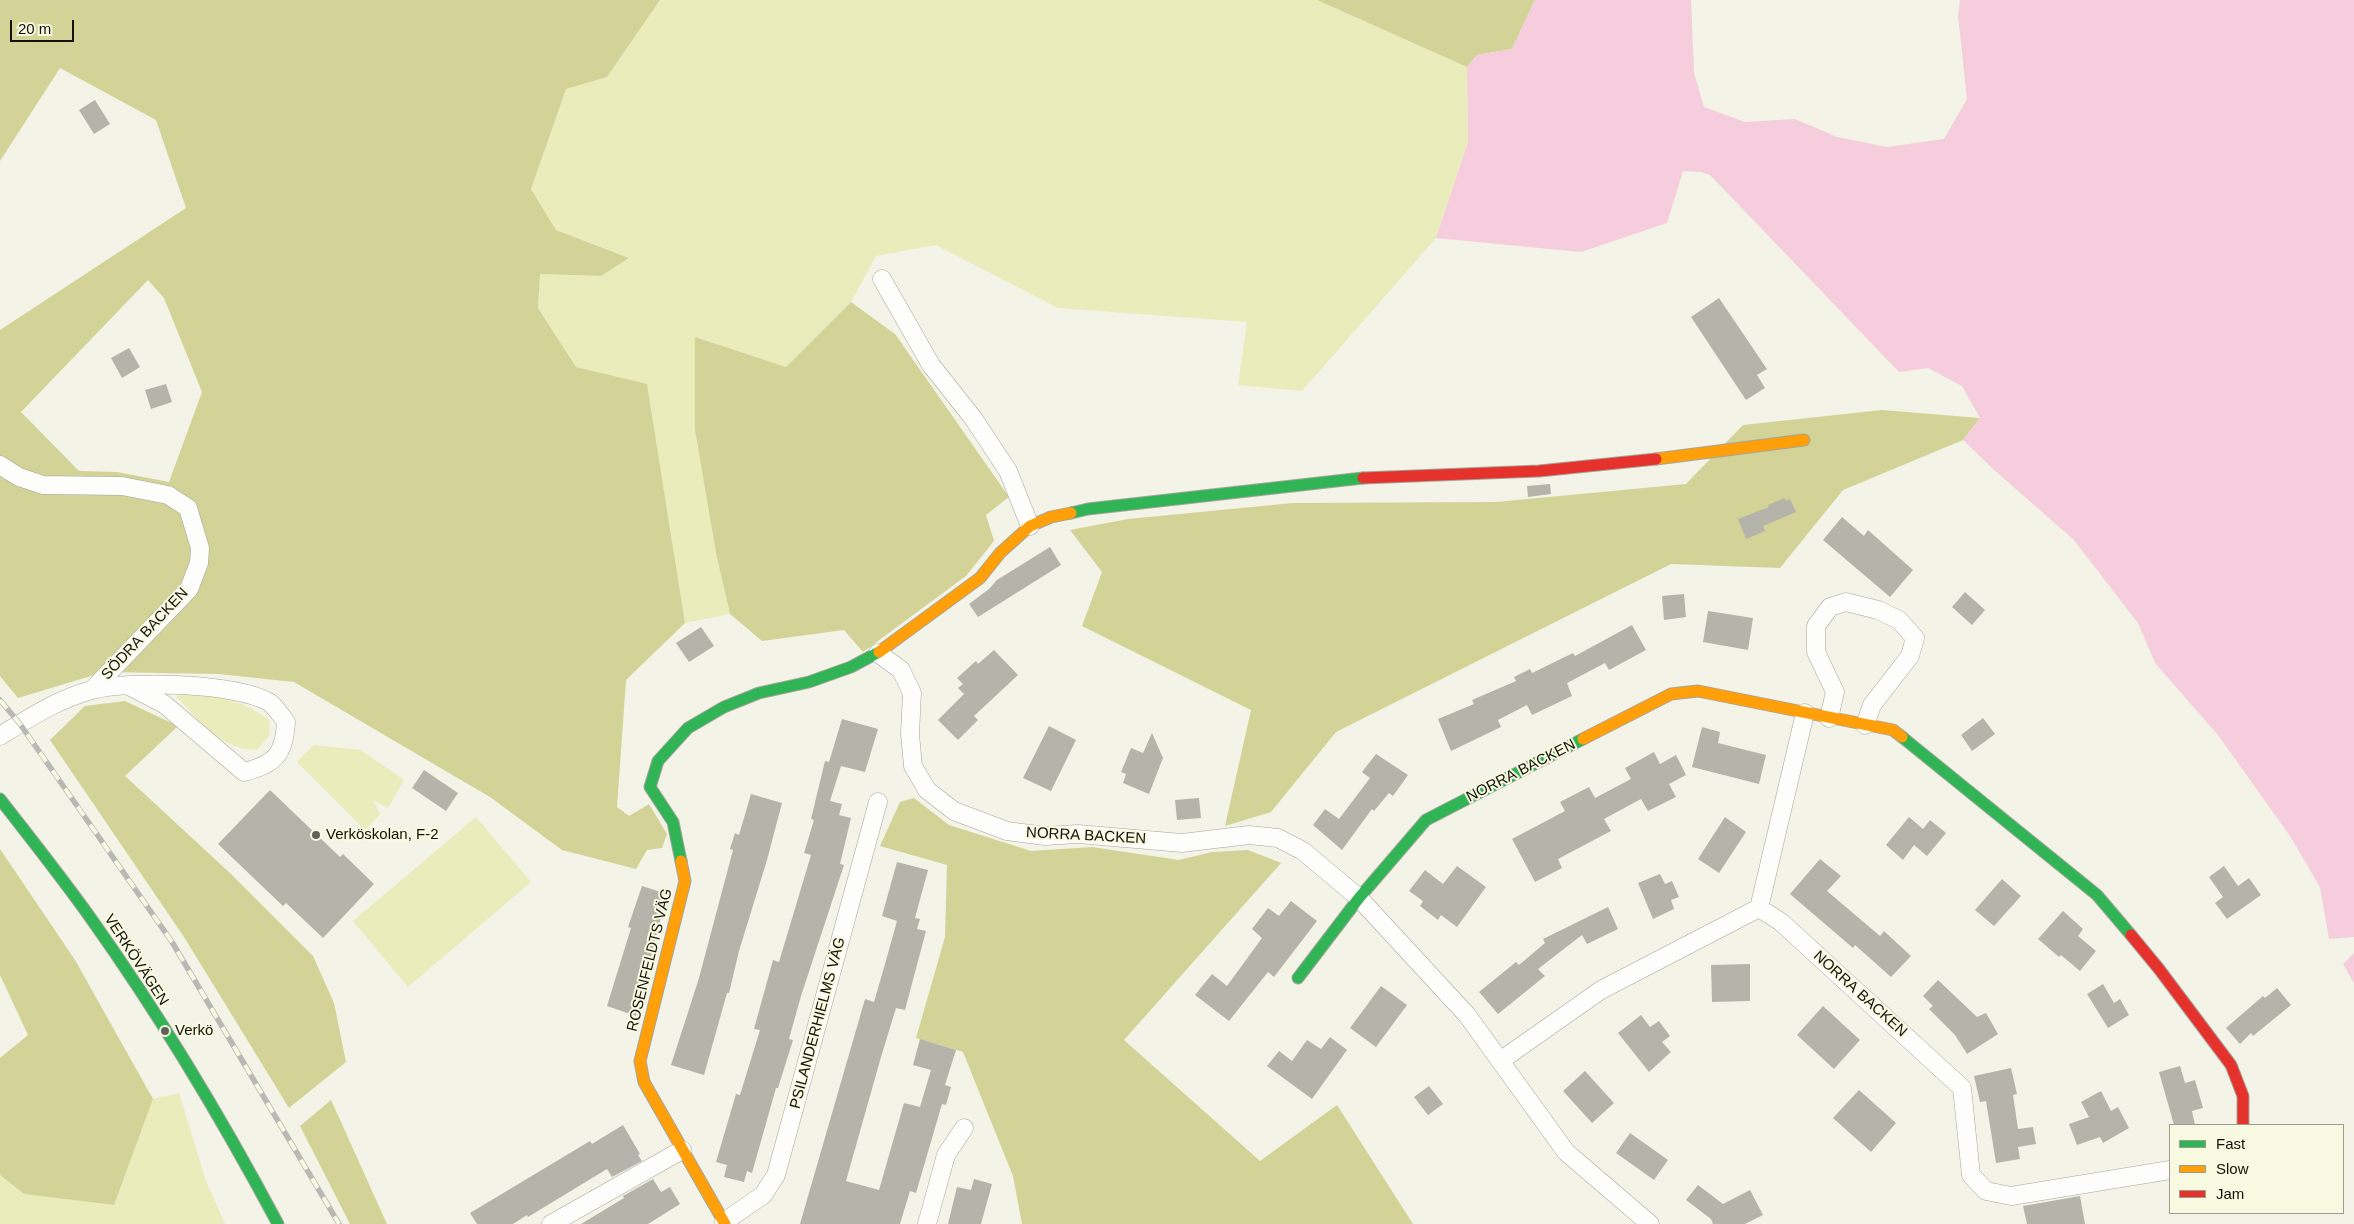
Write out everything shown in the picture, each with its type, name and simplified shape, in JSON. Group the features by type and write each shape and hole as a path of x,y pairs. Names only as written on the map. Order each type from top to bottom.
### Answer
{"street":[{"path":"882,279 931,365 973,418 1008,471 1030,526"},
{"path":"878,653 980,578 1000,553 1030,526 1051,517 1088,509 1357,478 1539,470 1696,456 1804,440"},
{"name":"SÖDRA BACKEN","path":"0,465 19,477 43,485 122,486 168,495 188,508 200,548 199,563 189,589 93,689"},
{"path":"1829,718 1835,692 1816,652 1816,626 1830,607 1846,602 1878,610 1900,620 1915,638 1910,656 1872,705 1865,725"},
{"name":"NORRA BACKEN","path":"878,653 901,670 912,693 910,734 914,766 927,790 954,811 1007,831 1045,836 1087,834 1182,843 1249,835 1278,838 1303,850 1359,898 1467,1015 1566,1152 1650,1224"},
{"name":"ROSENFELDTS VÄG","path":"725,1223 644,1082 640,1062 685,881 673,822 650,787 658,761 688,728 724,707 759,693 809,682 851,667 878,653"},
{"name":"SÖDRA BACKEN","path":"0,736 54,703 93,689 130,686 202,686 246,693 270,703 286,722 285,742 276,757 262,767 244,772 164,704 130,686"},
{"name":"NORRA BACKEN","path":"1298,978 1359,898 1426,820 1671,694 1698,691 1893,730 2097,895 2158,969 2231,1065 2243,1096 2243,1124"},
{"path":"1500,1061 1601,990 1759,908 1805,713"},
{"name":"VERKÖVÄGEN","path":"0,800 92,920 174,1044 226,1127 278,1224"},
{"name":"PSILANDERHIELMS VÄG","path":"725,1223 763,1195 776,1175 878,802"},
{"name":"NORRA BACKEN","path":"1759,908 1781,922 1962,1088 1971,1175 1986,1191 2011,1196 2169,1170"},
{"path":"927,1224 946,1155 964,1128"},
{"path":"551,1224 682,1150"}],"green space":[{"path":"0,0 660,0 607,77 566,89 531,189 556,230 629,258 601,276 540,274 538,308 576,367 647,384 685,623 626,680 617,807 629,816 649,804 667,834 662,848 647,850 636,869 562,850 490,797 294,682 219,674 104,672 18,698 0,676 0,330 186,208 156,120 60,68 0,161","holes":["148,280 164,298 202,392 169,482 117,472 79,471 21,412"]},
{"path":"660,0 1317,0 1467,67 1468,142 1436,238 1302,391 1238,385 1247,322 1058,308 936,245 876,256 851,302 786,367 695,337 695,430 716,553 730,614 685,623 647,385 576,367 538,308 540,274 601,276 629,258 556,230 531,189 566,89 607,77"},
{"path":"1317,0 1535,0 1512,49 1477,55 1467,67"},
{"path":"851,302 895,334 1009,497 986,515 994,541 966,576 863,652 844,630 762,641 730,614 716,553 695,430 695,337 786,367"},
{"path":"1882,410 1980,418 1963,440 1843,490 1780,568 1671,564 1336,732 1271,812 1225,826 1251,710 1082,626 1102,572 1070,530 1128,519 1293,503 1496,502 1686,484 1743,425"},
{"path":"198,693 227,699 262,715 270,721 269,736 257,750 244,749 221,739 202,724 176,696"},
{"path":"125,701 178,726 125,776 230,873 313,956 334,1003 346,1062 289,1108 184,937 50,740 85,706"},
{"path":"314,745 361,750 404,780 388,808 373,800 380,814 365,830 297,762"},
{"path":"914,798 949,825 1031,851 1092,847 1179,860 1212,852 1248,850 1281,863 1124,1040 1260,1161 1337,1105 1413,1224 1022,1224 1013,1176 963,1052 916,1038 945,937 947,865 880,846 900,802"},
{"path":"476,817 531,882 408,987 353,921"},
{"path":"0,849 75,960 153,1099 114,1205 24,1194 0,1175 0,1058 28,1035 0,975"},
{"path":"179,1093 206,1181 225,1224 0,1224 0,1175 24,1194 114,1205 153,1099"},
{"path":"331,1100 387,1224 350,1224 300,1126"}],"shaded area":[{"path":"1535,0 1691,0 1694,73 1704,107 1745,122 1795,119 1837,137 1887,147 1944,139 1967,99 1958,15 1960,0 2354,0 2354,937 2329,939 2320,887 2290,836 2218,735 2155,663 2138,623 2074,540 1963,440 1980,418 1962,386 1928,368 1899,372 1710,175 1701,172 1683,171 1667,223 1581,252 1436,238 1468,142 1467,67 1477,55 1512,49"},
{"path":"2354,953 2354,983 2343,964"}],"building":[{"path":"95,100 110,124 94,134 79,110"},
{"path":"1719,298 1767,369 1757,375 1765,388 1746,400 1691,317"},
{"path":"129,348 140,367 122,378 111,358"},
{"path":"166,384 172,402 151,409 145,390"},
{"path":"1550,484 1551,494 1528,497 1527,486"},
{"path":"1784,498 1786,501 1790,499 1796,512 1763,526 1765,531 1746,539 1738,519 1769,507 1768,505"},
{"path":"1842,517 1864,536 1868,530 1913,570 1890,597 1823,540"},
{"path":"1050,547 1061,565 978,617 969,604 989,589 997,580"},
{"path":"1965,592 1985,610 1972,625 1952,607"},
{"path":"1684,594 1686,617 1664,620 1662,596"},
{"path":"1708,611 1753,618 1748,650 1703,642"},
{"path":"1632,625 1646,650 1609,670 1605,663 1567,683 1572,696 1532,715 1527,705 1498,720 1501,727 1451,751 1438,719 1474,704 1472,700 1516,681 1514,677 1530,669 1532,673 1573,653 1575,656"},
{"path":"701,627 714,646 689,662 676,643"},
{"path":"994,650 1018,675 974,716 978,720 958,740 938,720 964,694 958,688 963,684 957,678 976,661 978,664"},
{"path":"1983,718 1995,734 1972,751 1961,735"},
{"path":"842,719 878,729 865,772 841,766 830,801 842,804 839,815 851,818 840,864 844,865 801,996 789,1039 793,1040 778,1088 776,1088 752,1173 747,1171 744,1182 724,1177 727,1165 716,1162 736,1094 740,1095 760,1030 754,1029 773,960 779,962 811,855 804,853 814,820 811,819 825,761 829,762"},
{"path":"1049,726 1076,740 1051,791 1023,778"},
{"path":"1702,727 1720,732 1718,743 1766,755 1759,784 1692,767"},
{"path":"1152,733 1163,758 1149,794 1123,783 1126,774 1121,772 1131,748 1143,753"},
{"path":"1654,752 1660,764 1676,755 1686,775 1669,784 1676,797 1648,811 1641,799 1604,819 1611,831 1558,859 1562,868 1535,882 1512,839 1565,811 1560,802 1589,787 1595,798 1631,779 1625,768"},
{"path":"1376,754 1408,775 1393,796 1389,793 1374,811 1372,809 1342,850 1313,825 1325,809 1339,819 1370,778 1362,772"},
{"path":"424,770 458,793 446,811 412,788"},
{"path":"270,790 340,857 343,854 374,884 323,938 286,903 283,906 218,844"},
{"path":"751,794 782,803 704,1075 671,1065 699,978 733,850 730,849 735,833 739,835"},
{"path":"1199,798 1201,818 1177,820 1175,800"},
{"path":"1725,817 1746,832 1719,873 1698,859"},
{"path":"1909,817 1923,829 1930,820 1946,833 1927,856 1914,845 1903,860 1886,845"},
{"path":"1820,859 1841,876 1827,891 1880,936 1884,931 1911,956 1891,977 1855,945 1853,948 1790,894"},
{"path":"897,862 928,870 915,918 920,919 917,929 926,931 905,1010 896,1008 846,1181 879,1190 904,1103 920,1107 931,1070 913,1065 920,1039 956,1050 945,1085 951,1087 946,1105 942,1104 916,1193 910,1191 900,1224 800,1224 865,999 874,1002 897,921 882,916"},
{"path":"1457,866 1486,887 1457,927 1441,915 1438,920 1420,906 1423,901 1409,891 1425,870 1443,884"},
{"path":"2224,866 2238,886 2249,878 2261,895 2227,919 2215,903 2223,897 2209,877"},
{"path":"1660,874 1665,884 1672,881 1679,897 1671,900 1674,909 1653,919 1638,883"},
{"path":"2002,879 2021,896 1994,926 1975,910"},
{"path":"642,886 667,894 636,1016 607,1006 631,928 628,927"},
{"path":"1291,901 1317,921 1274,977 1268,972 1229,1021 1195,995 1212,974 1227,986 1262,938 1252,929 1268,908 1279,916"},
{"path":"1608,907 1618,929 1587,944 1582,935 1538,969 1545,976 1498,1014 1479,992 1516,962 1519,965 1545,943 1543,939"},
{"path":"2063,911 2083,929 2078,936 2096,951 2080,971 2061,955 2059,957 2038,939"},
{"path":"1750,964 1750,1001 1712,1002 1711,965"},
{"path":"1938,980 1977,1017 1986,1013 1998,1034 1967,1054 1955,1035 1929,1009 1933,1006 1923,996"},
{"path":"2103,984 2114,1003 2120,999 2129,1015 2108,1028 2087,994"},
{"path":"1381,986 1407,1005 1376,1047 1350,1028"},
{"path":"2277,988 2291,1005 2253,1036 2251,1033 2240,1044 2226,1028 2263,996 2265,998"},
{"path":"1823,1006 1860,1040 1834,1069 1797,1035"},
{"path":"1641,1015 1650,1027 1659,1021 1670,1036 1662,1042 1671,1052 1649,1072 1618,1033"},
{"path":"1330,1037 1347,1050 1312,1099 1267,1066 1279,1051 1292,1061 1307,1040 1321,1049"},
{"path":"2180,1066 2185,1083 2195,1080 2203,1108 2192,1111 2195,1124 2174,1124 2159,1072"},
{"path":"2011,1068 2017,1094 2013,1095 2018,1129 2033,1127 2036,1144 2018,1147 2020,1159 1996,1163 1986,1101 1980,1102 1974,1076"},
{"path":"1585,1071 1614,1103 1592,1123 1563,1091"},
{"path":"1429,1086 1443,1104 1428,1115 1414,1097"},
{"path":"1859,1090 1896,1123 1871,1152 1833,1118"},
{"path":"2101,1091 2111,1111 2118,1107 2129,1128 2103,1143 2100,1137 2077,1145 2069,1124 2089,1117 2081,1102"},
{"path":"623,1125 642,1161 612,1177 607,1169 528,1217 527,1215 513,1224 477,1224 470,1213 590,1141 592,1144"},
{"path":"1630,1133 1668,1160 1654,1180 1616,1153"},
{"path":"653,1179 661,1192 670,1187 680,1204 648,1224 581,1224 624,1198 623,1196"},
{"path":"974,1179 992,1184 981,1224 948,1224 957,1187 971,1190"},
{"path":"1698,1185 1723,1204 1750,1190 1763,1215 1745,1224 1713,1224 1711,1219 1686,1200"},
{"path":"2080,1196 2085,1224 2027,1224 2023,1206"}],"railway":[{"path":"0,700 20,724 172,942 339,1224"}],"traffic: fast":[{"path":"1071,513 1088,509 1363,478"},
{"path":"681,861 673,822 650,787 658,761 688,728 724,707 759,693 809,682 851,667 879,652"},
{"path":"1902,737 2097,895 2131,935"},
{"path":"1298,978 1359,898 1426,820 1583,739"},
{"path":"0,799 47,859 118,957 213,1107 278,1224"}],"traffic: slow":[{"path":"1656,459 1804,440"},
{"path":"879,652 980,578 1000,553 1030,526 1051,517 1071,513"},
{"path":"1583,739 1671,694 1698,691 1893,730 1902,737"},
{"path":"681,861 685,881 640,1061 644,1082 725,1224"}],"traffic: jam":[{"path":"1363,478 1539,471 1656,459"},
{"path":"2131,935 2231,1065 2243,1096 2243,1124"}],"place":[{"name":"Verköskolan, F-2","path":"316,835"},
{"name":"Verkö","path":"165,1031"}]}
